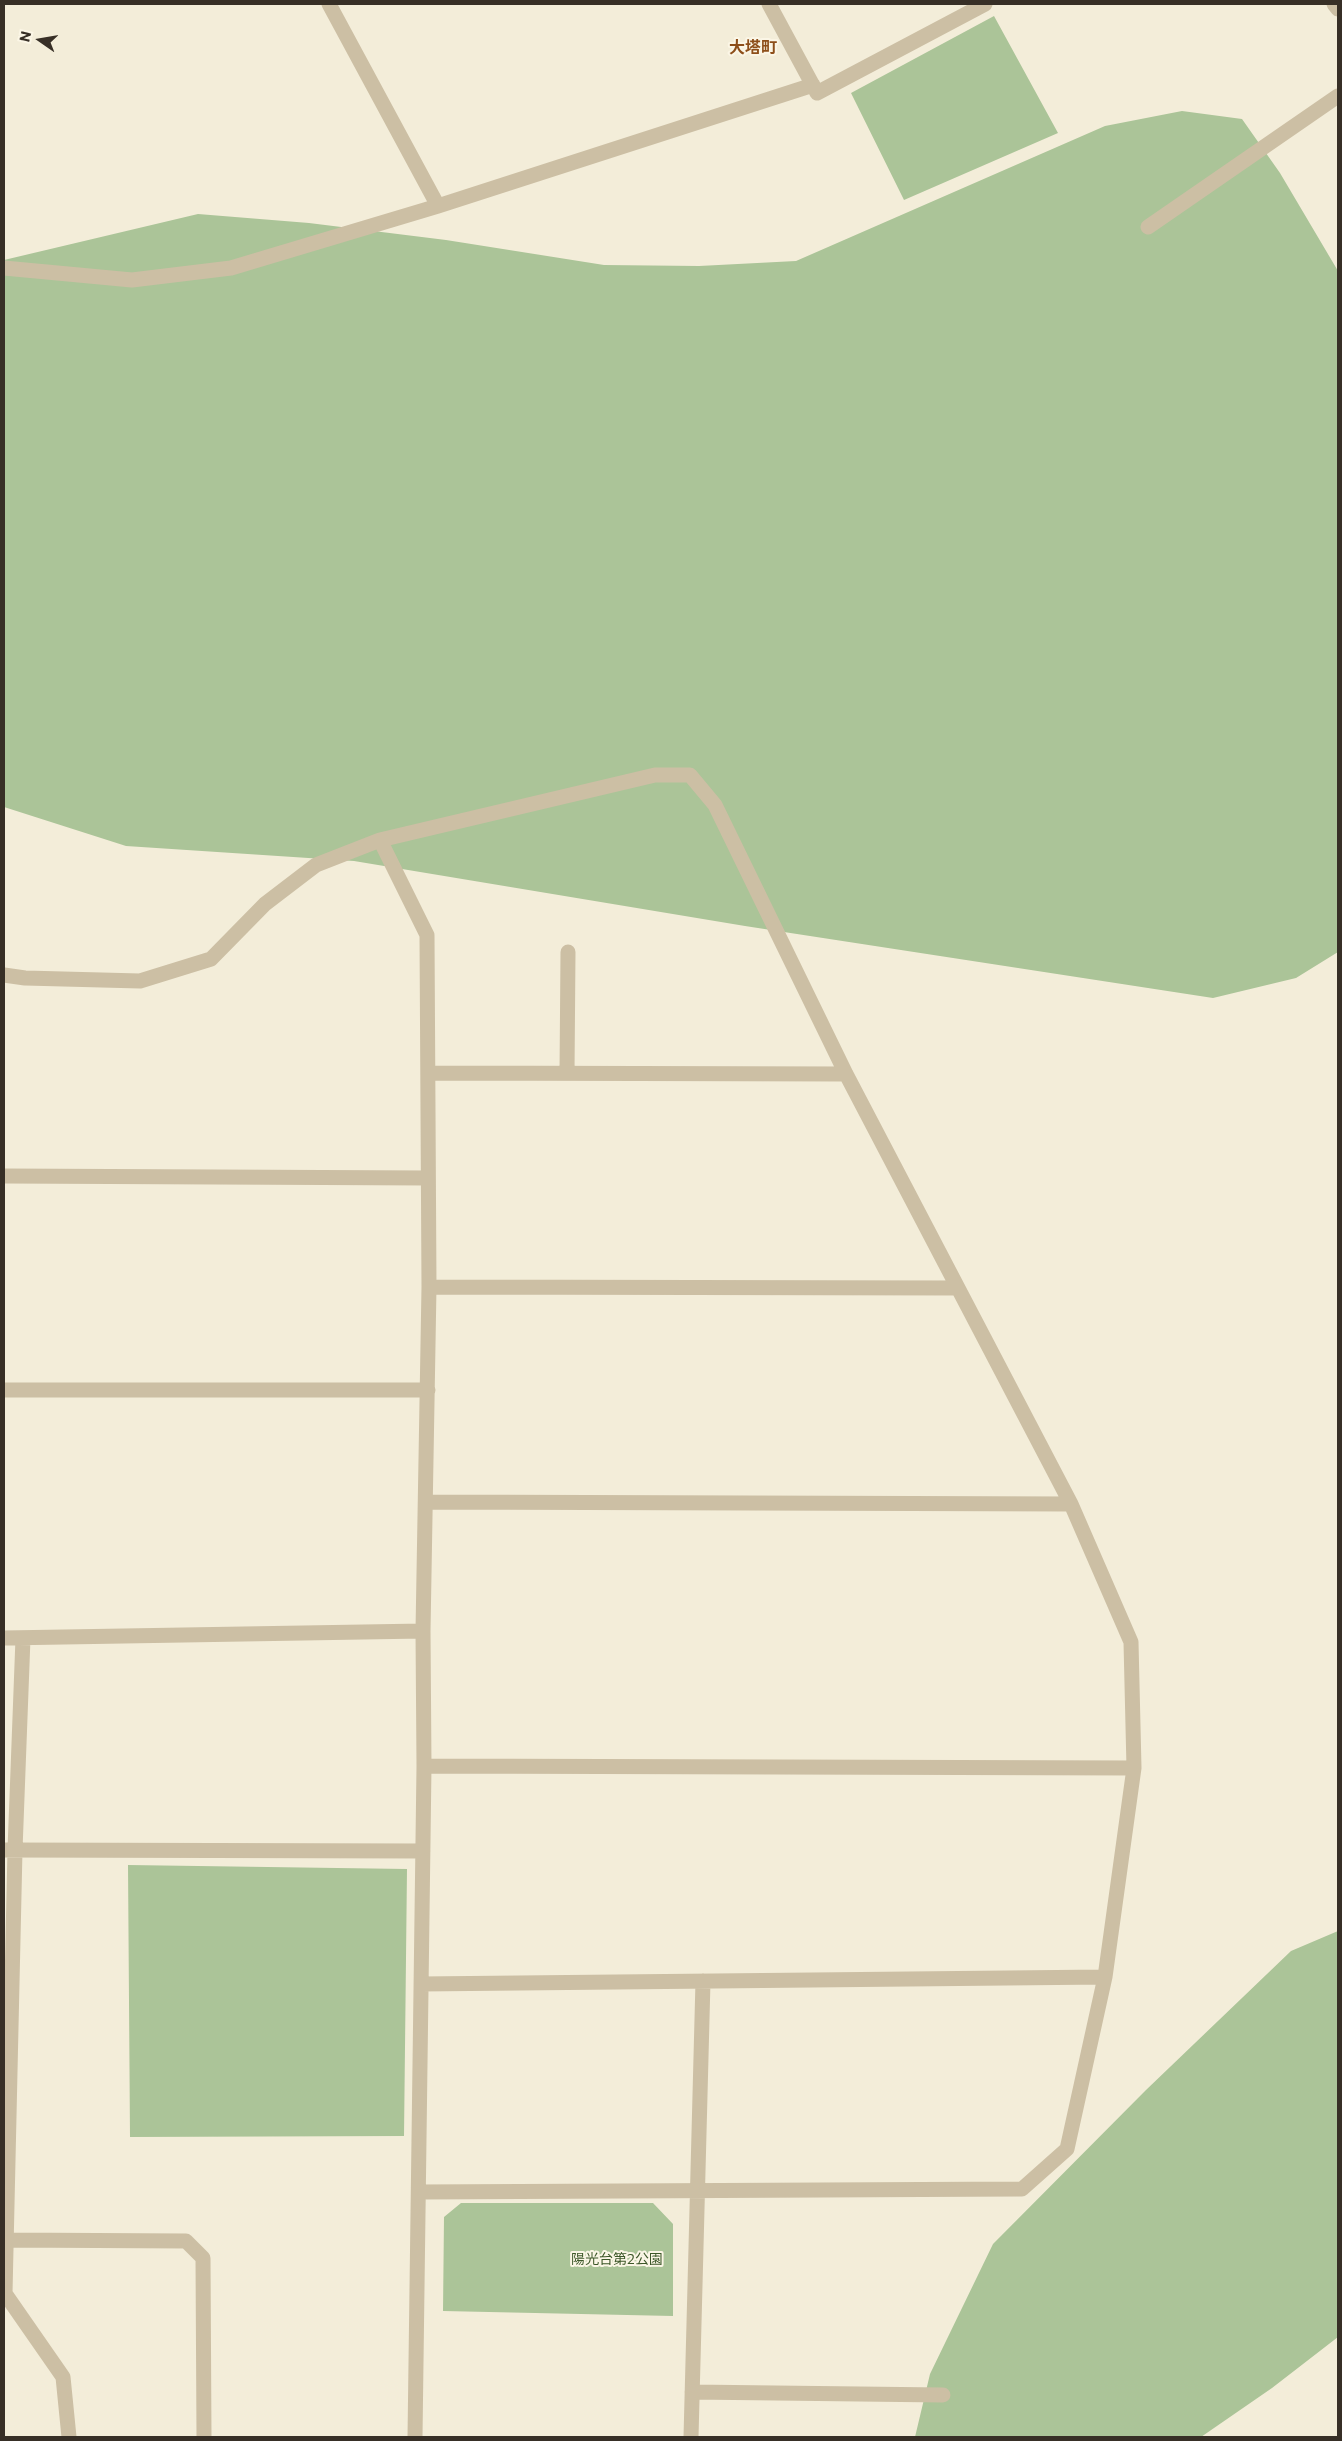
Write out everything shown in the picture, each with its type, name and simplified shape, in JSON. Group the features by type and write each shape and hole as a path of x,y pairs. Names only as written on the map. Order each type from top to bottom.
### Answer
{"street":[{"path":"329,4 438,206"},
{"path":"769,4 817,93 985,4"},
{"path":"1334,4 1338,9"},
{"path":"4,268 132,280 231,268 438,206 812,85"},
{"path":"1148,227 1338,96"},
{"path":"4,975 25,978 140,981 211,959 264,904 316,865 380,840 655,775 690,775 714,806 846,1074 1071,1504 1131,1642 1134,1768 1105,1976 1067,2149 1022,2189 419,2192"},
{"path":"380,840 427,935 429,1287 423,1631 424,1766 419,2192 414,2437"},
{"path":"567,1073 568,952"},
{"path":"428,1073 846,1074"},
{"path":"4,1176 428,1178"},
{"path":"429,1287 957,1288"},
{"path":"4,1390 428,1390"},
{"path":"426,1502 1071,1504"},
{"path":"4,1638 423,1631"},
{"path":"23,1638 9,1850 4,2292 62,2377 69,2437"},
{"path":"424,1766 1134,1768"},
{"path":"9,1850 423,1851"},
{"path":"421,1984 1105,1976"},
{"path":"691,2437 703,1981"},
{"path":"6,2240 186,2241 203,2258 204,2437"},
{"path":"692,2392 943,2396"}],"green space":[{"path":"994,16 1058,133 904,200 851,93"},
{"path":"1182,111 1242,119 1280,173 1338,271 1338,952 1296,978 1213,998 745,926 354,861 126,846 4,807 4,260 198,214 309,223 446,240 604,265 699,266 796,261 1105,126"},
{"path":"128,1865 407,1869 404,2136 130,2137"},
{"path":"1338,1931 1338,2337 1272,2388 1201,2437 915,2437 930,2374 993,2244 1146,2090 1291,1951"},
{"name":"陽光台第2公園","path":"461,2203 653,2203 673,2224 673,2316 443,2311 444,2217"}],"district":[{"name":"大塔町","path":"753,48"}]}
